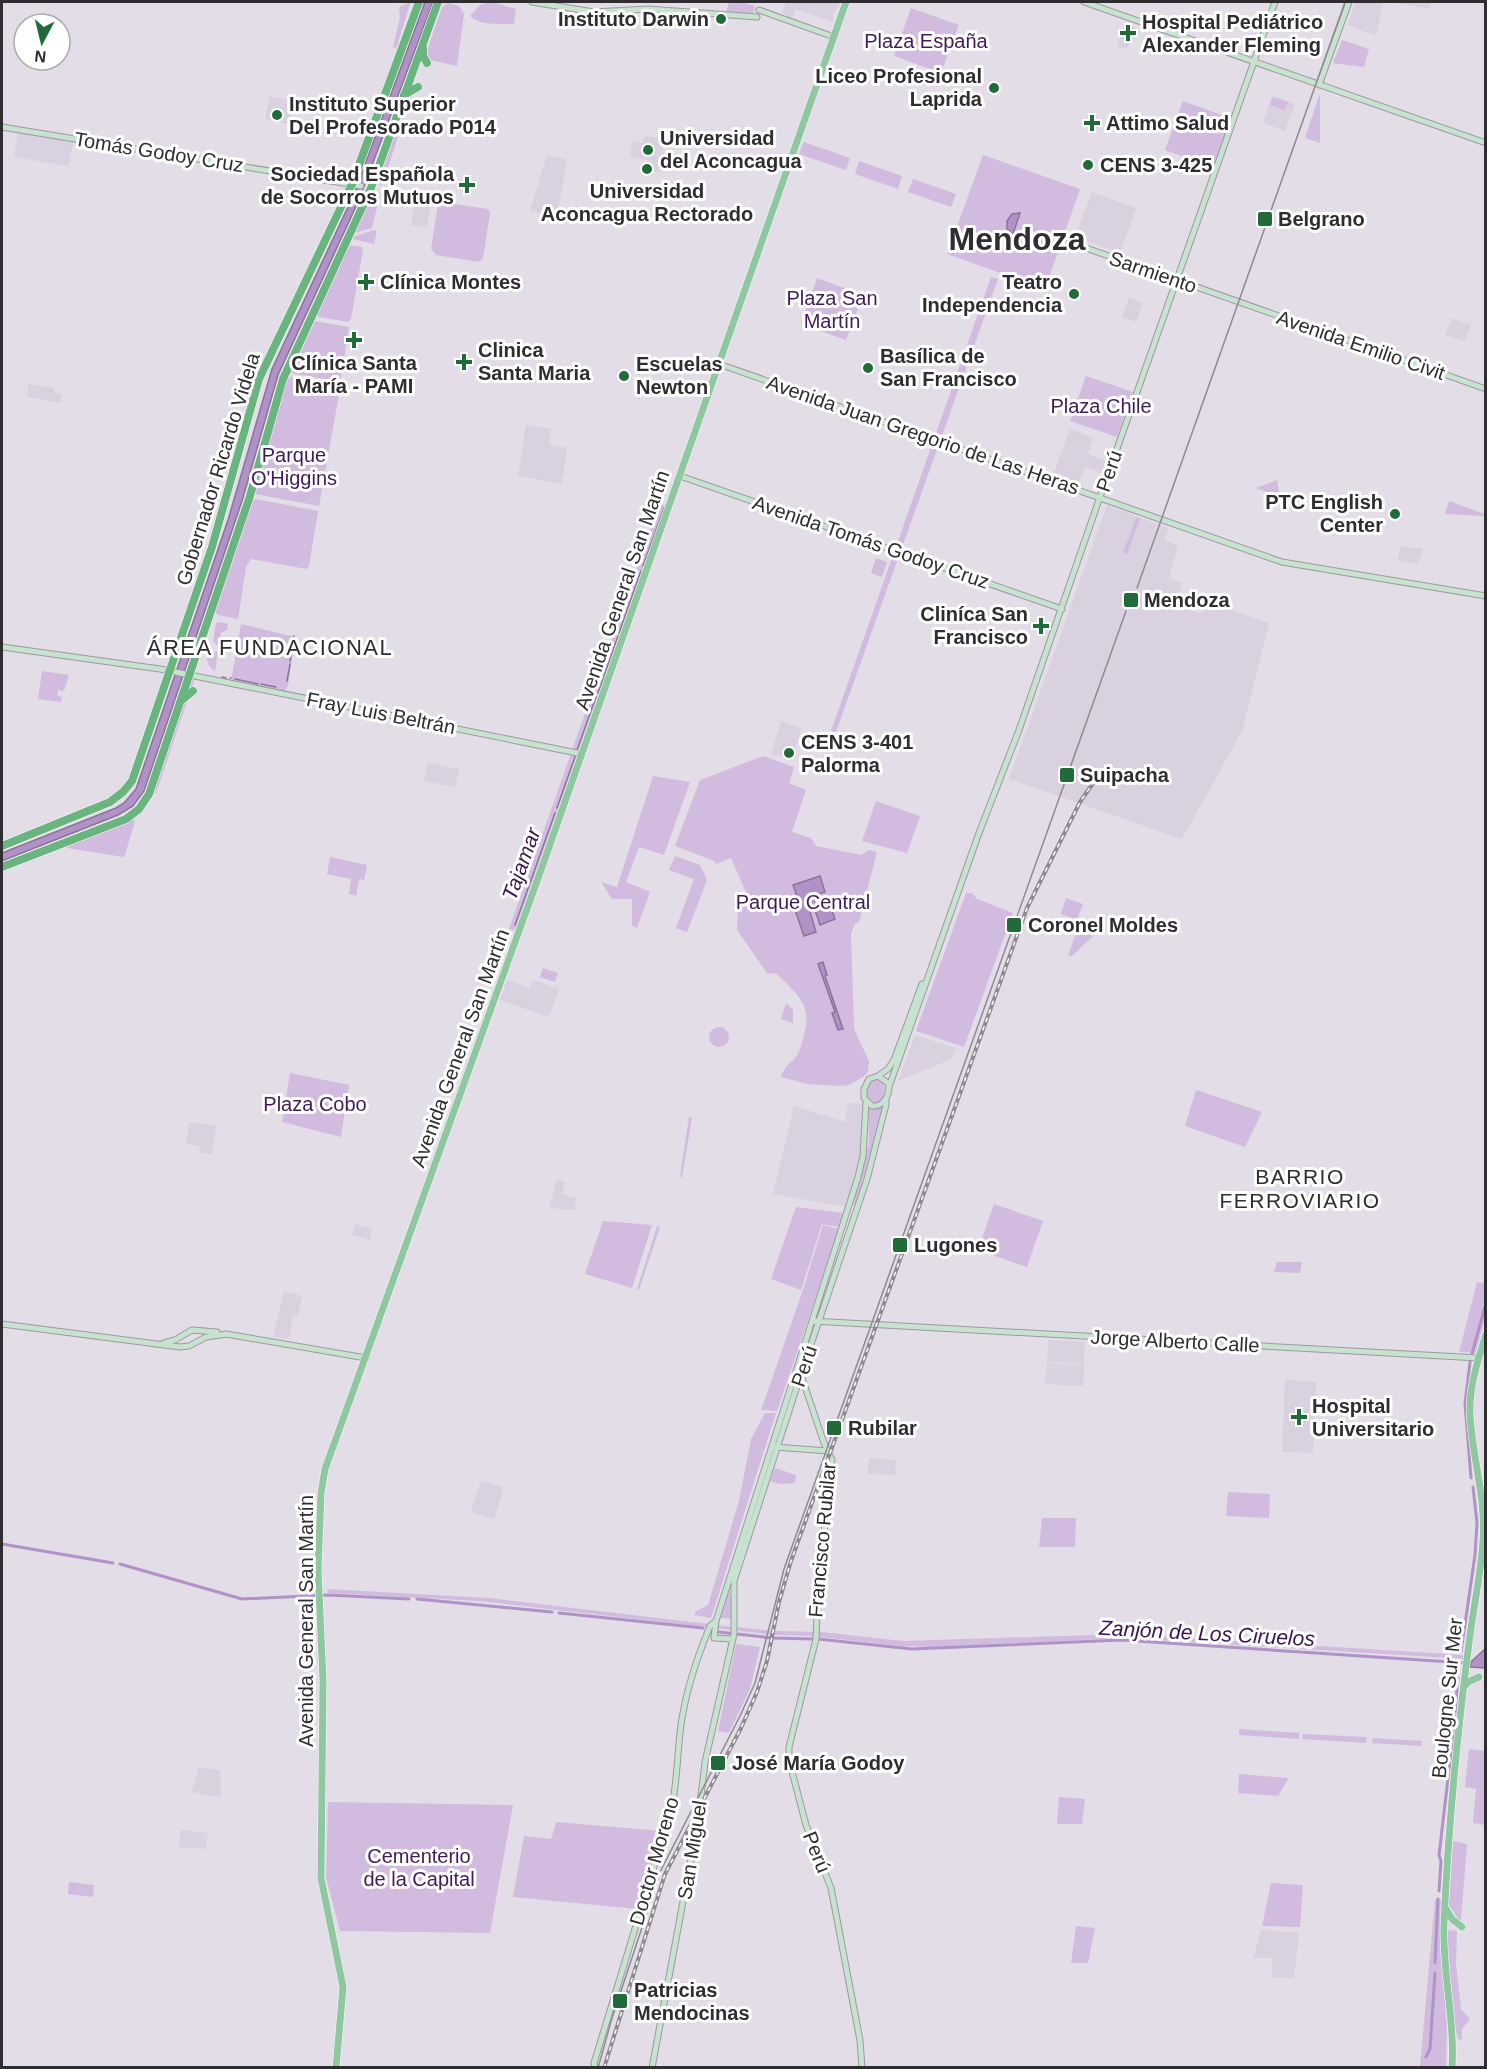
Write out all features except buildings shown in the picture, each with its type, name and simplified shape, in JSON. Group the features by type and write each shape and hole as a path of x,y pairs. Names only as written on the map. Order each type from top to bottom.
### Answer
{"highway":[{"name":"Gobernador Ricardo Videla","path":"2,867 132,816 149,794 181,701 180,673 226,491 263,370 357,185 419,2"},
{"name":"Gobernador Ricardo Videla","path":"2,846 110,802 123,792 134,777 180,673 250,496 283,379 371,188 438,2"},
{"path":"423,44 423,56 427,63"},
{"path":"404,95 418,87"},
{"path":"181,701 193,691"}],"main road":[{"path":"532,2 594,12 643,9 758,14 834,37"},
{"name":"Avenida General San Martín","path":"336,2067 344,1991 321,1878 323,1637 319,1556 324,1474 582,754 846,2"},
{"path":"1084,2 1485,143"},
{"name":"Perú","path":"889,1087 1062,609 1275,2"},
{"path":"1317,84 1349,2"},
{"name":"Tomás Godoy Cruz","path":"2,127 357,185"},
{"name":"Sarmiento","path":"1069,242 1236,301"},
{"name":"Avenida Emilio Civit","path":"1236,301 1485,389"},
{"name":"Avenida Juan Gregorio de Las Heras","path":"719,364 1282,562 1485,596"},
{"name":"Avenida Tomás Godoy Cruz","path":"680,476 1062,609"},
{"name":"Fray Luis Beltrán","path":"2,647 180,673 582,754"},
{"name":"Perú","path":"878,1076 888,1069 894,1060 936,944 941,939"},
{"path":"878,1076 885,1079 889,1087 886,1099 876,1107 866,1102 864,1095 869,1079 878,1076"},
{"name":"Perú","path":"866,1102 861,1165 773,1447 734,1581 734,1635 714,1636 714,1624 773,1447 820,1321 867,1179 886,1099"},
{"path":"819,1300 826,1302"},
{"name":"Jorge Alberto Calle","path":"812,1321 1479,1358"},
{"path":"2,1324 187,1346 206,1336 227,1334"},
{"path":"159,1344 173,1341 196,1329 366,1358"},
{"name":"Boulogne Sur Mer","path":"1452,2067 1453,2051 1444,1965 1445,1904 1464,1687 1483,1537 1482,1509 1470,1411 1471,1388 1485,1334"},
{"name":"Francisco Rubilar","path":"801,1374 832,1460 818,1588 816,1639"},
{"path":"773,1447 828,1451"},
{"name":"Doctor Moreno","path":"595,2067 594,2063 607,2017 671,1811 677,1781 683,1711 691,1676 707,1632 714,1624"},
{"name":"San Miguel","path":"652,2067 698,1821 705,1762 734,1635"},
{"name":"Perú","path":"816,1639 789,1747 789,1760 806,1825 831,1888 858,2030 862,2067"},
{"path":"1464,1687 1468,1682 1480,1677 1466,1669"},
{"path":"1445,1904 1449,1916 1462,1927"}],"shaded area":[{"path":"425,2 433,2 359,200 278,375 242,501 144,791 133,806 118,815 2,861 2,853 116,808 124,803 136,789 228,520 272,369 354,194"},
{"path":"786,2 841,2 834,12 832,22 795,9 793,18 782,13"},
{"path":"1356,2 1383,3 1376,36 1347,25"},
{"path":"1393,2 1431,2 1429,9"},
{"name":"Hospital Pediátrico Alexander Fleming","path":"1126,24 1135,28 1127,49 1117,47"},
{"path":"270,96 293,101 288,124 265,119"},
{"path":"1272,96 1295,104 1285,131 1263,123"},
{"path":"18,131 74,140 68,166 14,157"},
{"name":"Universidad del Aconcagua","path":"644,136 666,138 661,172 651,171 652,161 630,157 632,141 643,143"},
{"path":"547,155 567,160 557,216 530,211"},
{"path":"1092,192 1136,208 1120,253 1075,237"},
{"path":"415,200 431,203 427,227 411,225"},
{"path":"1020,213 1013,234 1007,229 1007,221 1012,214"},
{"path":"1129,297 1143,303 1136,322 1122,317"},
{"path":"1452,318 1471,325 1465,341 1445,335"},
{"path":"29,384 54,388 54,393 62,394 60,403 27,397"},
{"path":"526,425 551,429 549,444 567,448 562,484 518,476"},
{"path":"1070,429 1093,438 1088,454 1107,461 1102,473 1085,467 1078,484 1053,475"},
{"path":"1107,505 1168,528 1165,540 1178,546 1169,578 1182,583 1176,604 1201,614 1206,601 1269,623 1242,731 1182,839 1009,779"},
{"path":"1400,546 1423,549 1418,564 1398,561"},
{"path":"781,721 801,728 792,760 771,754"},
{"path":"428,763 459,769 455,787 424,781"},
{"path":"820,876 825,892 819,894 820,900 828,898 835,919 820,925 815,910 810,912 816,932 804,936 795,910 801,907 793,885"},
{"path":"823,962 827,975 825,976 843,1029 838,1030 832,1013 835,1012 818,964"},
{"path":"507,980 530,988 533,980 559,989 549,1017 500,1000"},
{"path":"915,1035 956,1048 952,1059 898,1081"},
{"path":"848,1103 862,1104 863,1127 861,1160 847,1207 773,1194 794,1106 845,1122"},
{"path":"189,1122 216,1126 212,1154 199,1152 200,1146 186,1144"},
{"path":"557,1180 565,1182 562,1194 576,1198 575,1210 549,1208"},
{"path":"355,1224 372,1229 369,1240 352,1235"},
{"path":"284,1291 302,1296 298,1315 293,1315 289,1339 273,1337"},
{"path":"1048,1340 1085,1342 1084,1364 1047,1362"},
{"path":"1047,1363 1084,1365 1083,1386 1045,1384"},
{"name":"Hospital Universitario","path":"1285,1380 1316,1382 1313,1453 1282,1452"},
{"path":"869,1458 896,1460 895,1475 868,1474"},
{"path":"481,1480 502,1487 503,1491 494,1519 471,1512"},
{"path":"1485,1649 1485,1668 1470,1667 1471,1662"},
{"path":"199,1767 220,1770 221,1797 192,1792"},
{"path":"181,1830 208,1833 206,1849 179,1847"},
{"path":"1261,1930 1299,1933 1294,1978 1272,1978 1272,1958 1253,1958"}],"green space":[{"path":"410,2 396,49 393,47 400,17 399,7"},
{"path":"491,2 516,9 514,24 485,23 470,16 480,5"},
{"path":"729,2 741,2 755,6 753,14 726,12"},
{"path":"448,3 459,6 464,14 457,66 430,60 426,54 442,7"},
{"name":"Plaza España","path":"911,8 959,25 941,73 894,56"},
{"path":"1342,40 1369,49 1364,67 1354,66 1355,61 1353,66 1333,63"},
{"path":"1320,93 1320,143 1305,138"},
{"path":"1273,97 1288,102 1285,110 1270,105"},
{"path":"1183,101 1233,119 1215,168 1165,150"},
{"path":"397,127 401,128 382,185 378,184"},
{"path":"804,142 850,158 846,170 799,154"},
{"path":"983,155 1080,189 1045,289 947,254"},
{"path":"859,161 902,176 898,189 855,174"},
{"path":"913,179 956,194 951,207 908,192"},
{"path":"372,194 380,195 372,228 354,233"},
{"path":"442,202 488,209 490,213 483,258 479,262 436,255 431,249 438,204"},
{"path":"377,231 374,244 353,239 355,236"},
{"path":"349,245 362,247 363,250 351,319 348,322 319,317 317,314"},
{"path":"991,277 998,279 836,732 831,731"},
{"name":"Plaza San Martín","path":"817,278 863,295 846,340 801,324"},
{"path":"315,321 349,327 340,382 291,373"},
{"name":"Plaza Chile","path":"1086,376 1133,392 1117,437 1070,421"},
{"name":"Parque O'Higgins","path":"287,378 340,389 319,506 255,494"},
{"path":"1277,480 1280,497 1256,488"},
{"name":"Parque O'Higgins","path":"256,499 318,511 309,566 306,569 251,559 246,567 238,619 218,615 215,612 252,501"},
{"path":"1449,501 1485,514 1485,516 1445,514"},
{"path":"659,504 669,506 520,931 509,929"},
{"path":"1136,518 1140,519 1127,554 1123,553"},
{"path":"876,558 887,562 882,577 871,573"},
{"path":"216,623 228,624 227,630 221,633 219,647 213,641"},
{"path":"241,624 295,637 288,686 285,691 231,681"},
{"path":"218,651 215,671 208,664 207,655"},
{"path":"42,671 69,675 64,691 58,690 57,696 62,697 61,702 38,699"},
{"path":"192,678 195,678 156,793 152,793"},
{"name":"Parque Central","path":"763,756 794,767 789,783 806,790 792,832 811,838 816,846 861,855 869,850 877,852 859,922 855,924 851,933 854,1029 869,1061 868,1072 849,1085 807,1084 781,1077 785,1068 795,1058 801,1045 807,1017 802,1002 777,974 767,973 737,930 738,914 733,903 748,897 731,858 716,864 714,861 675,846 700,780"},
{"path":"653,776 690,782 664,855 639,847 626,882 650,892 637,928 632,926 632,899 612,899 601,882 617,887"},
{"path":"876,801 920,816 907,853 862,841"},
{"path":"132,819 135,821 123,857 67,848 69,845"},
{"path":"675,856 700,865 707,880 687,932 676,928 694,879 669,870"},
{"path":"330,857 367,865 364,880 359,879 356,896 349,894 351,879 327,874"},
{"path":"966,893 972,893 977,899 1013,913 964,1047 916,1031"},
{"path":"1066,898 1083,904 1077,920 1061,914"},
{"path":"1077,931 1093,936 1072,956 1068,955"},
{"path":"543,968 558,973 555,982 540,977"},
{"path":"786,1003 793,1010 793,1023 781,1019"},
{"path":"719,1027 726,1030 729,1037 726,1044 719,1047 712,1044 709,1037 712,1030"},
{"name":"Plaza Cobo","path":"290,1073 349,1085 341,1137 282,1122"},
{"path":"875,1079 883,1082 885,1090 881,1100 870,1104 866,1090"},
{"path":"1196,1090 1262,1112 1245,1147 1185,1126"},
{"path":"868,1107 875,1109 883,1107 856,1205 853,1204 869,1143"},
{"path":"689,1117 692,1118 682,1177 680,1177"},
{"path":"994,1204 1043,1221 1027,1267 978,1250"},
{"path":"796,1207 844,1213 839,1227 822,1224 801,1290 771,1279"},
{"path":"603,1221 652,1225 632,1288 585,1274"},
{"path":"823,1225 839,1229 777,1411 761,1410 803,1290"},
{"path":"657,1226 660,1227 639,1290 637,1289"},
{"path":"1277,1262 1302,1262 1300,1273 1274,1272"},
{"path":"1477,1282 1485,1283 1485,1317 1476,1353 1459,1352"},
{"path":"765,1413 776,1413 711,1618 695,1615 695,1612 708,1605 739,1501 751,1439"},
{"path":"775,1468 796,1475 795,1483 780,1484 770,1481"},
{"path":"1228,1492 1270,1494 1269,1518 1226,1516"},
{"path":"1042,1518 1076,1518 1075,1547 1039,1547"},
{"path":"729,1585 733,1619 719,1618"},
{"path":"327,1589 489,1598 725,1626 774,1631 821,1632 903,1641 1123,1634 1465,1655 1464,1659 1121,1638 930,1647 900,1646 812,1636 774,1635 480,1601 328,1593"},
{"path":"1460,1636 1458,1652 1440,1651 1441,1651"},
{"path":"736,1644 760,1647 750,1689 729,1733 718,1731"},
{"path":"1239,1729 1299,1733 1299,1739 1239,1735"},
{"path":"1303,1734 1367,1737 1366,1743 1302,1739"},
{"path":"1373,1738 1422,1741 1422,1746 1372,1743"},
{"path":"1469,1749 1485,1751 1485,1825 1473,1823 1476,1789 1465,1787"},
{"path":"1239,1774 1289,1778 1278,1796 1238,1793"},
{"path":"1059,1797 1085,1799 1082,1824 1057,1824"},
{"name":"Cementerio de la Capital","path":"328,1802 513,1805 490,1933 340,1931 326,1877"},
{"name":"Cementerio de la Capital","path":"556,1822 661,1831 637,1909 513,1897 524,1836 551,1839"},
{"path":"1453,1841 1467,1844 1461,1920 1449,1905"},
{"path":"69,1882 94,1885 93,1897 68,1894"},
{"path":"1271,1883 1303,1885 1300,1927 1262,1926"},
{"path":"1435,1899 1442,1900 1442,1965 1447,2026 1446,2067 1420,2067"},
{"path":"1076,1926 1095,1928 1088,1963 1071,1963"},
{"path":"1449,1930 1457,1931 1456,1964 1461,2009 1470,2019 1462,2029 1462,2040 1458,2039 1452,2016 1447,1935"}],"waterway":[{"name":"Tajamar","path":"643,566 664,508"},
{"name":"Tajamar","path":"619,633 641,571"},
{"path":"293,641 294,636"},
{"name":"Tajamar","path":"598,693 618,636"},
{"path":"290,661 293,644"},
{"path":"287,681 290,664"},
{"path":"222,677 226,678"},
{"path":"235,679 258,684"},
{"path":"261,684 276,687"},
{"name":"Tajamar","path":"577,750 596,697"},
{"name":"Tajamar","path":"557,808 576,754"},
{"name":"Tajamar","path":"515,925 555,813"},
{"path":"1472,1354 1486,1303"},
{"path":"1470,1362 1465,1404 1471,1478"},
{"path":"1461,1652 1475,1555 1477,1523 1473,1487"},
{"name":"Zanjón de Los Ciruelos","path":"2,1544 113,1563"},
{"name":"Zanjón de Los Ciruelos","path":"120,1564 242,1599 328,1595 409,1599"},
{"name":"Zanjón de Los Ciruelos","path":"417,1599 552,1612"},
{"name":"Zanjón de Los Ciruelos","path":"559,1613 703,1628"},
{"name":"Zanjón de Los Ciruelos","path":"719,1632 772,1638 813,1639"},
{"name":"Zanjón de Los Ciruelos","path":"818,1639 912,1649 1121,1640 1466,1663"},
{"path":"1452,1749 1458,1678"},
{"path":"1439,1891 1441,1861 1439,1855 1451,1753"},
{"path":"1435,1963 1438,1899"},
{"path":"1426,2057 1430,2049 1435,1973"}],"tram line":[{"path":"1137,588 1345,2"},
{"path":"598,2068 612,2018 661,1870 755,1683 784,1569 1126,611"}],"railway":[{"path":"604,2068 665,1874 741,1728 757,1692 767,1661 779,1602 791,1561 1027,908 1080,802 1098,776"}],"place":[{"name":"Instituto Darwin","path":"721,19"},
{"name":"Hospital Pediátrico Alexander Fleming","path":"1128,33"},
{"name":"Liceo Profesional Laprida","path":"994,88"},
{"name":"Instituto Superior Del Profesorado P014","path":"277,115"},
{"name":"Attimo Salud","path":"1092,123"},
{"name":"Universidad del Aconcagua","path":"648,150"},
{"name":"CENS 3-425","path":"1088,165"},
{"name":"Universidad Aconcagua Rectorado","path":"647,169"},
{"name":"Sociedad Española de Socorros Mutuos","path":"467,185"},
{"name":"Belgrano","path":"1265,219"},
{"name":"Clínica Montes","path":"366,282"},
{"name":"Teatro Independencia","path":"1074,294"},
{"name":"Clínica Santa María - PAMI","path":"354,340"},
{"name":"Clinica Santa Maria","path":"464,362"},
{"name":"Basílica de San Francisco","path":"868,368"},
{"name":"Escuelas Newton","path":"624,376"},
{"name":"PTC English Center","path":"1395,514"},
{"name":"Mendoza","path":"1131,600"},
{"name":"Cliníca San Francisco","path":"1041,626"},
{"name":"CENS 3-401 Palorma","path":"789,753"},
{"name":"Suipacha","path":"1067,775"},
{"name":"Coronel Moldes","path":"1014,925"},
{"name":"Lugones","path":"900,1245"},
{"name":"Hospital Universitario","path":"1299,1417"},
{"name":"Rubilar","path":"834,1428"},
{"name":"José María Godoy","path":"718,1763"},
{"name":"Patricias Mendocinas","path":"620,2001"}],"district":[{"name":"Mendoza","path":"1017,239"},
{"name":"ÁREA FUNDACIONAL","path":"270,647"},
{"name":"BARRIO FERROVIARIO","path":"1300,1188"}]}
